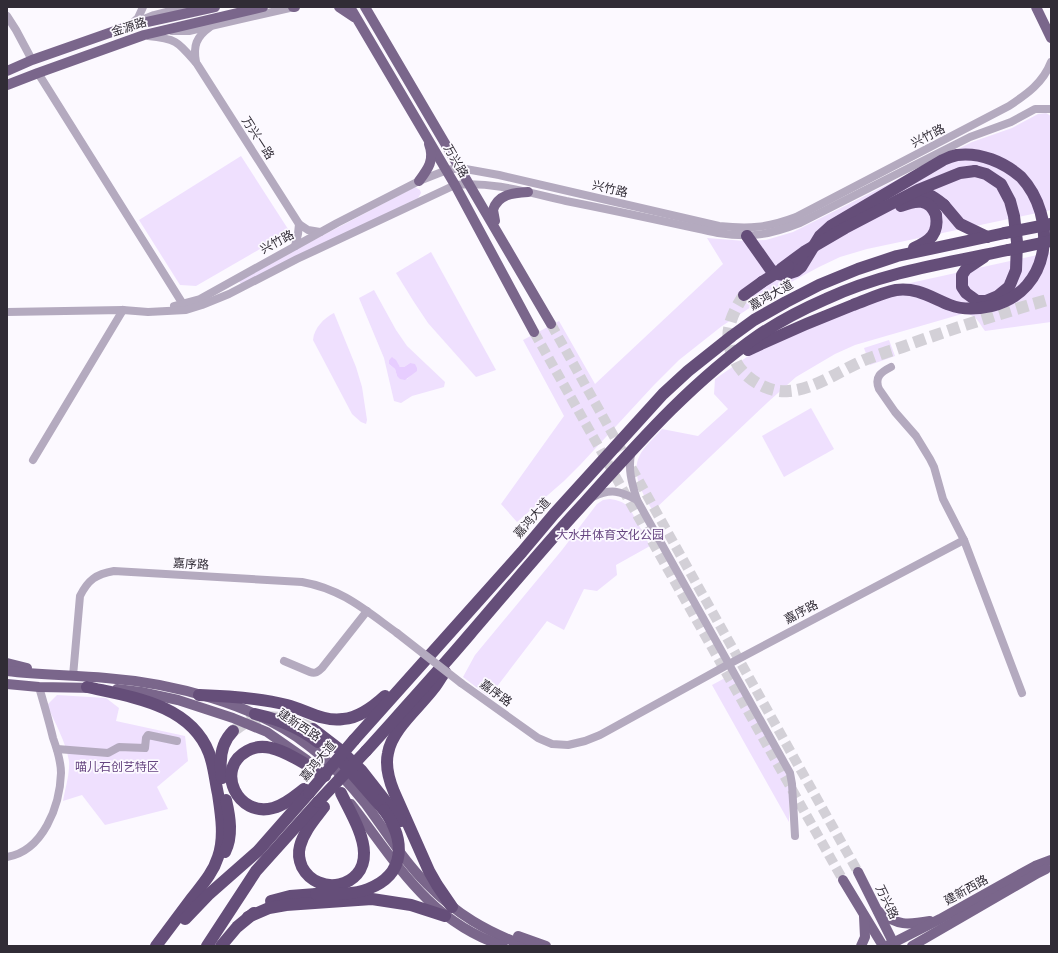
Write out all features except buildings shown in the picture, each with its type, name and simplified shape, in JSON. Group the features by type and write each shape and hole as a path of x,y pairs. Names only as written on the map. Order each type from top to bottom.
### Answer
{"highway":[{"path":"723,362 798,327 897,290 911,290 927,294 952,306 964,308 992,306 1018,295 1027,286 1042,265 1048,237 1045,215 1040,202 1031,188 1021,177 995,160 976,156 956,155 943,160 831,226 820,236 801,267 790,274 778,274 771,270 747,236"},
{"path":"744,295 818,244 845,228 918,190 960,173 975,171 986,174 1001,184 1010,201 1014,216 1017,242 1016,270 1009,287 998,296 986,301 977,301 966,293 962,287 962,275 966,269 987,254"},
{"path":"870,204 900,195 920,192 932,195 944,205 960,224 987,237"},
{"path":"781,270 808,257 876,218 914,201 920,201 928,204 934,209 936,215 936,231 922,244 897,256"},
{"name":"嘉鸿大道","path":"165,946 198,904 258,851 307,791 591,473 663,394 688,371 754,320 819,285 858,269 897,256 1051,224"},
{"path":"206,946 256,871 321,805 347,772 469,636 558,530 633,448 673,407 723,362 761,334 794,315 863,283 899,272 1051,241"},
{"path":"429,871 390,782 387,763 388,753 390,744 400,729 434,688 469,636"},
{"path":"199,695 236,697 270,702 288,705 326,719 345,719 360,714 377,704 418,668"},
{"path":"87,688 138,699 170,711 188,723 202,739 212,761 222,822 220,852 210,874"},
{"path":"221,946 237,927 248,917 274,900 290,896 342,894 366,890 375,886 389,875 397,862 400,846 395,828 384,810 343,763 312,737 297,728 278,719 255,714"},
{"path":"313,729 340,749 372,782 399,817 449,911"},
{"path":"156,946 224,855 230,836 230,821 221,776 220,761 225,741 233,731"},
{"path":"307,791 274,808 267,810 255,808 245,804 235,790 232,780 233,769 237,760 244,753 254,748 265,747 283,752 325,776"},
{"path":"321,805 305,833 300,846 299,858 305,871 315,881 321,884 335,886 346,882 355,876 362,866 364,859 360,834 341,793"},
{"path":"248,917 269,908 286,905 372,899 449,911"}],"main road":[{"name":"金源路","path":"7,71 32,60 129,26 215,7"},
{"name":"金源路","path":"7,85 144,35 263,7"},
{"path":"339,7 358,20"},
{"name":"万兴路","path":"350,7 447,170 534,332"},
{"name":"万兴路","path":"365,7 551,324"},
{"path":"370,7 371,18"},
{"path":"1036,7 1051,38"},
{"path":"1043,7 1051,24"},
{"path":"374,47 373,40 375,37 379,37 387,45"},
{"path":"419,181 429,168 431,161 431,150 424,131"},
{"path":"503,240 493,214 494,206 499,200 506,196 514,193 528,192"},
{"path":"7,663 62,675"},
{"name":"建新西路","path":"7,671 131,681 163,686 235,706 274,723 302,741 320,755 333,768 355,792 416,871 439,896 449,911 472,933 503,946"},
{"name":"建新西路","path":"7,684 39,688 122,689 141,692 194,704 267,732 299,753 325,776 341,793 404,875 423,896 449,911 470,919 494,934 526,946"},
{"name":"建新西路","path":"912,946 942,923 1035,866 1051,860"},
{"name":"建新西路","path":"892,945 942,923 1051,867"},
{"name":"万兴路","path":"858,872 878,911 892,945"},
{"name":"万兴路","path":"844,880 883,946"},
{"path":"878,911 890,920 899,923 942,923"},
{"path":"861,946 865,936 864,914"},
{"path":"470,919 546,946"},
{"path":"924,946 942,923"}],"street":[{"path":"129,26 138,18 143,7"},
{"path":"129,26 154,15 185,7"},
{"path":"163,31 189,31 294,7"},
{"path":"7,16 32,60"},
{"path":"197,64 194,53 196,43 203,32 211,26"},
{"name":"万兴一路","path":"144,35 166,37 175,40 197,64 299,224"},
{"name":"兴竹路","path":"185,307 320,232 419,181 447,170 460,168 499,175 719,226 741,228 760,227 780,223 796,217 1009,106 1029,93 1037,85 1043,78 1051,62"},
{"path":"38,73 185,307"},
{"path":"1009,106 1014,106 1019,110 1017,118 1011,122"},
{"name":"兴竹路","path":"7,312 123,310 148,312 202,305 229,294 297,259 455,185 469,183 528,192 718,233 747,236 763,235 781,231 800,223 970,137 1011,122 1035,109 1051,109"},
{"path":"294,246 298,234 299,224 308,230 320,232"},
{"path":"33,460 123,310"},
{"path":"891,367 878,376 877,380 879,389 895,412 916,436 930,459 943,499 964,540 1022,693"},
{"path":"633,448 630,459 631,474 637,500 790,773 795,836"},
{"path":"586,500 608,491 616,491 624,493 637,500"},
{"name":"嘉序路","path":"73,676 80,596 85,586 93,578 102,573 114,571 302,582 331,589 367,611 461,683 538,738 552,744 568,744 585,741 600,735 729,664 964,540"},
{"path":"284,661 310,672 314,673 318,671 322,668 367,611"},
{"path":"7,857 19,854 37,841 49,822 60,786 61,773 57,750 39,688"},
{"path":"57,750 108,753 119,747 145,748 146,738 148,735 177,741"}],"green space":[{"path":"1046,113 1051,116 1051,210 867,249 840,257 819,267 780,288 722,326 679,360 564,481 517,522 501,504 564,416 523,340 559,321 595,384 723,264 707,238 745,241 766,240 793,232 972,142 1012,128 1038,114"},
{"path":"241,156 288,229 286,234 196,286 180,285 139,220"},
{"path":"415,187 420,190 421,193 418,198 241,284 238,280"},
{"path":"431,252 496,370 476,377 428,323 396,273"},
{"path":"1051,252 1051,322 985,331 973,316 962,314 855,345 835,354 796,377 653,511 638,481 637,465 643,450 662,429 698,436 728,409 714,394 715,379 757,350 892,287"},
{"path":"374,290 396,330 407,346 445,382 444,387 412,396 401,403 394,401 384,358 359,298","holes":["393,358 400,367 404,367 410,363 411,375 407,379 397,376 395,369 389,364 389,360"]},
{"path":"334,313 356,367 362,387 367,420 366,424 361,422 352,414 313,340 315,331 320,324"},
{"path":"889,340 895,356 870,365 864,348"},
{"path":"811,408 834,449 784,477 762,436"},
{"name":"大水井体育文化公园","path":"603,500 616,500 629,507 650,546 616,565 617,575 597,591 584,589 564,630 547,621 489,697 463,677 475,655 562,550 597,504"},
{"path":"725,678 734,680 787,776 789,787 789,822 712,685"},
{"name":"喵儿石创艺特区","path":"57,695 106,698 119,708 116,721 185,736 188,761 157,787 168,809 105,825 82,795 63,801 68,776 68,754 47,705"}],"shaded area":[{"path":"392,357 396,360 400,367 404,367 410,363 415,364 417,371 405,380 400,379 397,376 395,369 389,364 389,360"}],"tunnel":[{"path":"744,295 730,324 728,336 729,345 737,364 742,371 756,383 773,390 781,391 809,387 873,357 947,331 1051,299"},
{"path":"551,324 858,872"},
{"path":"534,332 843,880"},
{"path":"233,731 249,721 268,717 291,720 313,729"}]}
